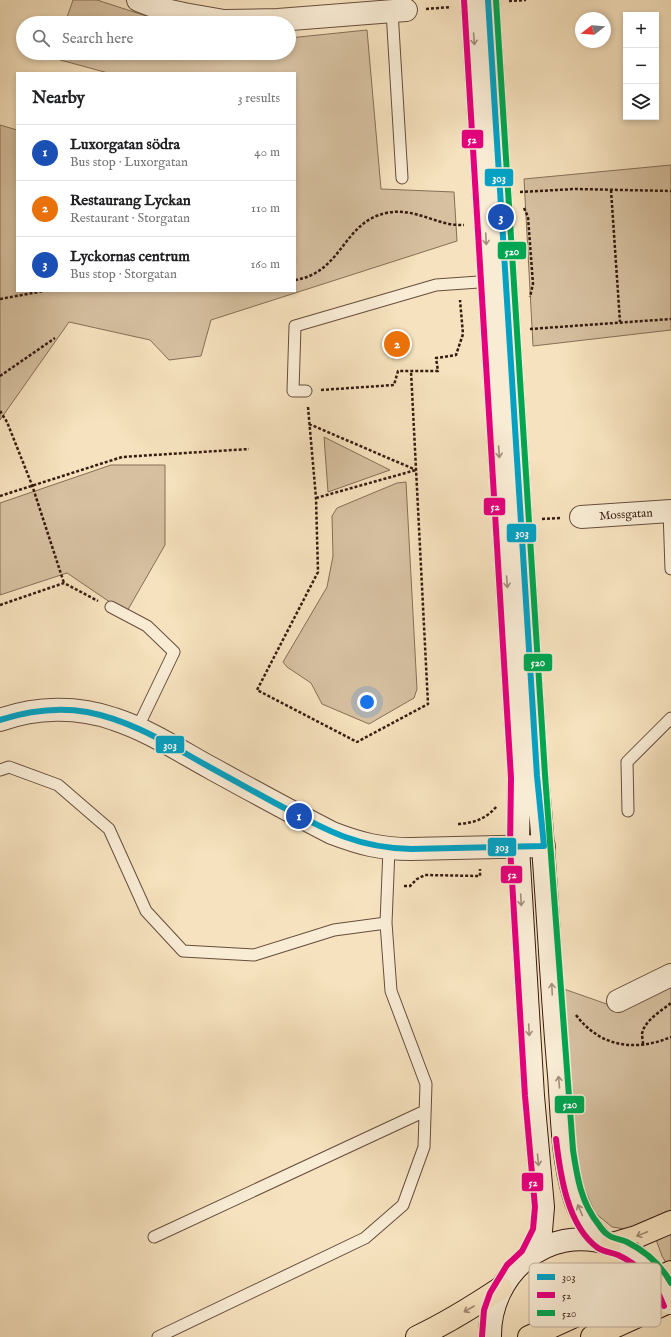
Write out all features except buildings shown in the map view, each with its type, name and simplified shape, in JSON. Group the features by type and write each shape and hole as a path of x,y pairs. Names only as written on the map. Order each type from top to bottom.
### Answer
{"highway":[{"path":"615,1246 671,1222"},
{"path":"661,1277 671,1272"},
{"path":"417,1337 439,1327 501,1288"},
{"path":"661,1306 671,1302"},
{"path":"529,1337 551,1327"},
{"path":"592,1337 615,1327"}],"main road":[{"path":"138,0 161,9 195,16"},
{"path":"498,0 497,281 519,778 518,847 533,1096 543,1206 541,1231 529,1256"},
{"path":"462,3 497,281 544,846 556,1042 566,1161 574,1196 583,1218 615,1246 644,1263"},
{"path":"296,19 399,11"},
{"name":"Mossgatan","path":"582,516 670,511"},
{"path":"0,720 34,711 58,710 86,712 113,718 137,729 332,833 372,846 389,849 544,846"},
{"path":"618,1001 671,975"},
{"path":"490,1337 492,1312 501,1288 513,1270 529,1256 546,1247 564,1241 583,1239 615,1246"},
{"path":"661,1282 671,1302"}],"lane":[{"path":"399,11 402,178"},
{"path":"306,391 293,391 295,326 436,285 497,281"},
{"path":"670,511 671,569"},
{"path":"111,607 147,626 174,652 137,729"},
{"path":"628,811 627,762 671,718"},
{"path":"0,770 9,767 58,785 109,829 146,911 183,951 254,955 334,930 386,923"},
{"path":"158,1337 365,1238 403,1205 424,1147 426,1084 391,991 386,923 389,849"},
{"path":"154,1237 424,1111"}],"path":[{"path":"498,0 526,0"},
{"path":"399,11 462,3"},
{"path":"520,192 575,189 671,191"},
{"path":"612,190 620,322"},
{"path":"296,280 314,275 325,268 358,228 365,221 376,216 398,211 408,212 451,225 466,225"},
{"path":"411,371 428,704 356,742 257,690 318,572 316,498 306,391 394,386 398,371 411,371 438,371 436,358 456,355 463,334 459,284"},
{"path":"0,299 38,292"},
{"path":"529,329 671,319"},
{"path":"0,376 55,338"},
{"path":"0,411 7,422 32,486 64,583 111,607"},
{"path":"308,424 416,470"},
{"path":"0,496 122,457 249,449"},
{"path":"316,498 416,470"},
{"path":"0,605 64,583"},
{"path":"452,825 479,821 498,805"},
{"path":"643,1044 642,1035 644,1027 671,1003"},
{"path":"576,1014 583,1024 591,1031 604,1040 619,1044 635,1045 651,1043 671,1037"}],"shaded area":[{"path":"73,0 97,0 146,16 67,16"},
{"path":"367,30 381,189 454,192 457,241 211,320 201,356 169,360 150,340 69,322 0,420 0,125 16,130 16,292 296,292 296,72 104,72 60,60 296,60 296,37"},
{"path":"671,165 671,330 533,346 524,179"},
{"path":"324,437 390,470 328,492"},
{"path":"111,465 165,465 165,545 126,613 67,573 0,595 0,503"},
{"path":"406,482 417,689 414,698 369,724 322,704 311,683 287,667 283,662 327,587 333,556 332,516 337,508 397,483"},
{"path":"671,973 671,1271 662,1256 650,1223 632,1230 612,1227 595,1213 584,1187 573,1137 561,988 621,1009"}],"transit line":[{"name":"52","path":"464,0 511,778 510,847 525,1096 535,1207 533,1229 522,1251 507,1265 490,1293 484,1310 482,1336"},
{"name":"303","path":"0,720 21,714 54,710 87,712 114,719 178,749 308,821 356,841 373,845 411,849 544,846 537,776 488,0"},
{"name":"520","path":"496,0 545,775 573,1150 578,1180 584,1199 593,1217 609,1236 627,1242 646,1254 656,1263"},
{"name":"52","path":"556,1139 563,1183 572,1213 579,1226 587,1238 598,1248 618,1255 632,1263"},
{"name":"520","path":"661,1269 671,1283"},
{"name":"52","path":"661,1300 664,1306"}],"place":[{"name":"Lyckornas centrum","path":"501,217"},
{"name":"Restaurang Lyckan","path":"397,344"},
{"name":"Luxorgatan södra","path":"299,816"}]}
